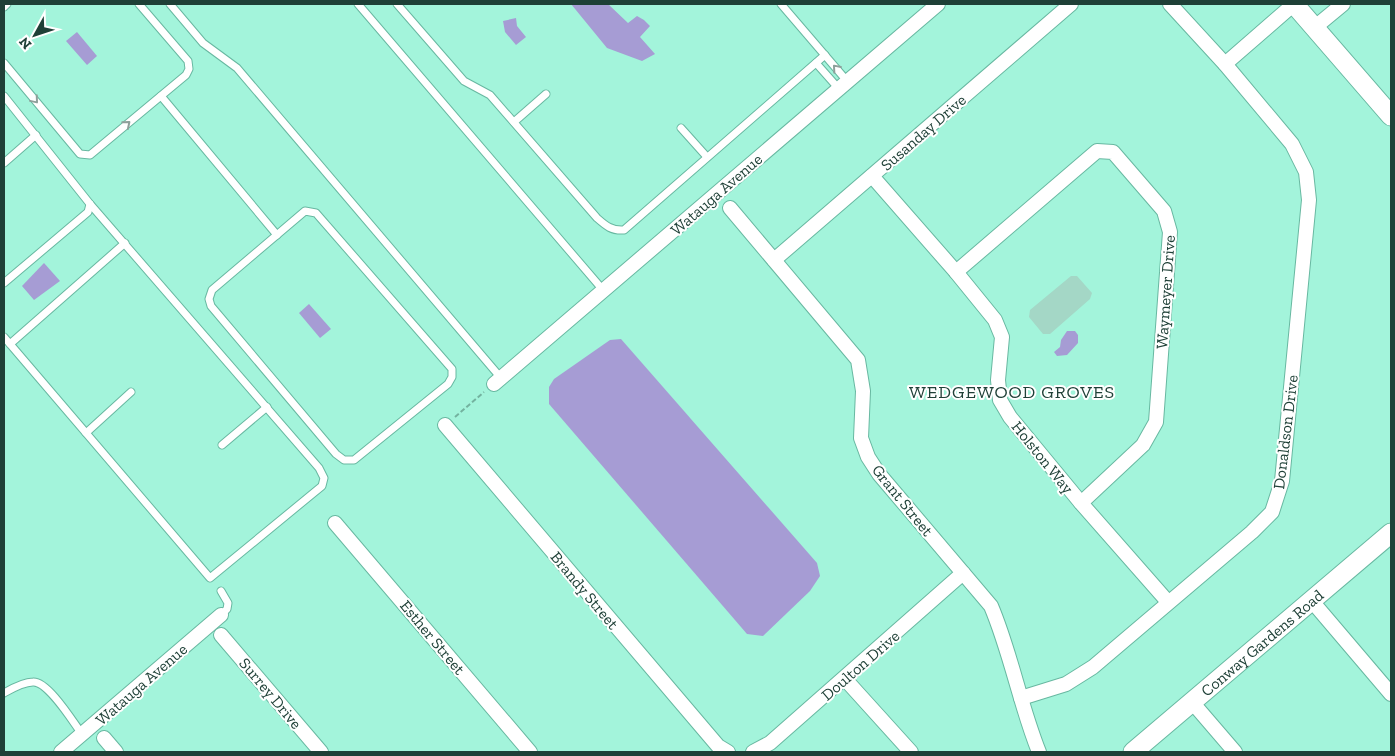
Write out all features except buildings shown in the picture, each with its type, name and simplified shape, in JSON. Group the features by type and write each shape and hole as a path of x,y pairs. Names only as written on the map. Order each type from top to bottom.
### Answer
{"street":[{"name":"Watauga Avenue","path":"498,381 938,4"},
{"name":"Susanday Drive","path":"774,260 1071,4"},
{"name":"Donaldson Drive","path":"1021,698 1066,684 1093,667 1252,532 1272,512 1282,481 1309,200 1306,172 1292,144 1225,64 1170,4"},
{"path":"1225,64 1294,4 1391,116"},
{"path":"1314,28 1343,4"},
{"name":"Waymeyer Drive","path":"956,272 1097,151 1112,152 1164,210 1170,232 1156,422 1143,445 1081,503"},
{"name":"Holston Way","path":"872,176 956,272 995,320 1002,337 998,380 1000,400 1010,416 1081,503 1168,602"},
{"name":"Grant Street","path":"730,208 858,360 863,391 861,438 868,457 879,474 991,606 1001,628 1027,723 1039,752"},
{"name":"Brandy Street","path":"445,425 718,746 728,752"},
{"name":"Esther Street","path":"335,523 530,752"},
{"name":"Conway Gardens Road","path":"1133,752 1391,533"},
{"name":"Doulton Drive","path":"753,752 770,743 845,679 963,573"},
{"path":"1312,600 1391,694"},
{"name":"Watauga Avenue","path":"61,752 221,616"},
{"name":"Surrey Drive","path":"221,635 321,752"},
{"path":"845,679 911,752"},
{"path":"1192,702 1235,752"},
{"path":"104,738 116,752"}],"lane":[{"path":"4,7 7,4"},
{"path":"4,63 80,154 90,156 186,75 189,69 188,61 139,4"},
{"path":"170,4 203,43 237,68 498,381"},
{"path":"358,4 603,290"},
{"path":"398,4 464,81 490,95 597,218 606,227 616,230 624,230 825,55"},
{"path":"780,4 825,55 843,85"},
{"path":"816,63 843,85"},
{"path":"514,122 546,94"},
{"path":"4,96 90,204 319,468 324,478 322,486 210,578 4,337"},
{"path":"161,96 277,235"},
{"path":"681,128 707,158"},
{"path":"4,163 36,135"},
{"path":"4,283 88,212 90,204"},
{"path":"305,211 316,213 452,369 452,377 448,384 354,460 344,460 336,454 211,306 209,299 212,290 277,235 305,211"},
{"path":"10,344 125,244"},
{"path":"86,434 131,392"},
{"path":"222,445 267,407"},
{"path":"221,591 228,603 227,609 221,616"},
{"path":"4,693 32,681 38,683 52,694 82,734"}],"path":[{"path":"445,425 498,381"}],"shaded area":[{"path":"571,4 608,4 628,23 637,16 644,20 650,26 640,37 655,54 642,61 607,48"},
{"path":"516,18 517,26 526,37 516,45 505,32 503,21"},
{"path":"77,32 97,56 87,65 66,41"},
{"path":"44,263 60,281 34,300 22,286"},
{"path":"1071,276 1077,276 1092,293 1090,299 1050,334 1043,334 1029,317 1030,310"},
{"path":"309,304 331,329 320,338 299,313"},
{"path":"1067,331 1075,331 1078,335 1078,343 1067,355 1057,356 1054,352 1060,347 1061,340"},
{"path":"621,339 817,563 820,576 810,591 763,636 747,634 549,404 549,387 554,379 610,340"}],"district":[{"name":"WEDGEWOOD GROVES","path":"1012,392"}]}
